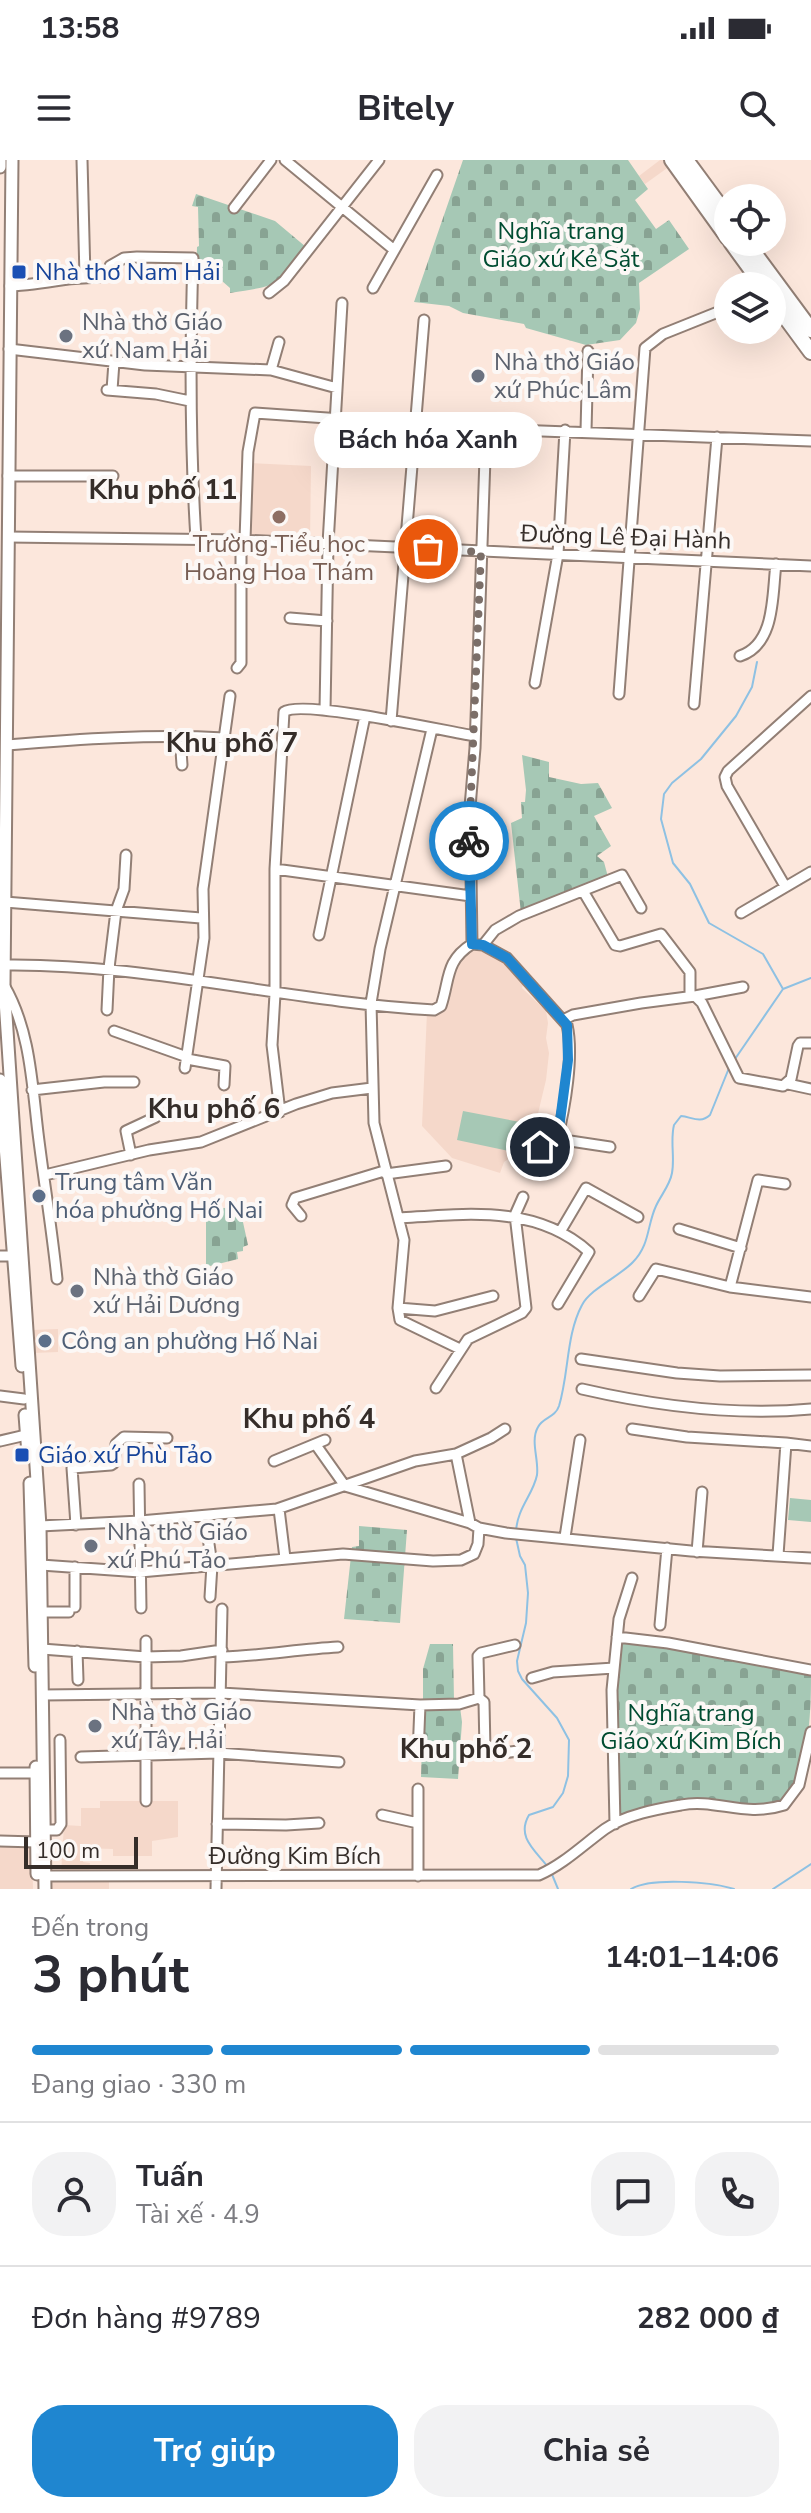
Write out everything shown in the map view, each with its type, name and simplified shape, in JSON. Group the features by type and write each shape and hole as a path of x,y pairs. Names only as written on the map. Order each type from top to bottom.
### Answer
{"highway":[{"path":"672,160 714,219"},
{"path":"686,160 714,198"},
{"path":"746,256 760,272"},
{"path":"751,256 753,262"},
{"path":"786,303 811,330"},
{"path":"786,318 811,352"}],"main road":[{"path":"0,160 0,167"},
{"path":"12,160 7,745 3,767 4,985 41,1565 44,1830 41,1883"},
{"path":"0,1080 4,1179 17,1207 13,1256 26,1435 38,1530 36,1842 41,1883"}],"street":[{"path":"82,160 85,277"},
{"path":"234,208 271,160"},
{"path":"285,160 393,249"},
{"path":"269,293 284,281 379,160"},
{"path":"373,288 437,175"},
{"path":"10,286 42,285 107,275 110,266 124,258 193,258 190,401 196,539"},
{"path":"325,710 328,544 342,303"},
{"path":"619,694 646,346 663,334 714,314"},
{"path":"391,721 424,320"},
{"path":"271,370 279,342"},
{"path":"9,349 114,362 271,370 337,388"},
{"path":"586,431 588,351"},
{"path":"114,362 109,390 190,401"},
{"path":"237,668 241,663 244,495 252,415 259,412 486,429 811,441"},
{"path":"472,944 470,807 486,429"},
{"path":"535,683 558,554 565,430"},
{"path":"694,704 717,437"},
{"path":"8,476 113,476"},
{"name":"Đường Lê Đại Hành","path":"8,537 243,540 811,566"},
{"path":"740,656 751,652 766,631 776,564"},
{"path":"290,618 327,621"},
{"path":"186,1061 204,938 201,918 203,889 230,696"},
{"path":"785,886 727,786 725,777 811,696"},
{"path":"802,705 811,715"},
{"path":"280,1112 272,1045 275,869 284,712 292,708 325,710 475,736"},
{"path":"319,935 365,716"},
{"path":"432,729 380,949 371,1003 372,1088 374,1123 404,1240 398,1318 460,1349"},
{"path":"7,745 180,736 224,738"},
{"path":"180,736 182,765"},
{"path":"107,1010 109,968 116,911 124,889 126,855"},
{"path":"275,869 471,896"},
{"path":"741,913 811,872"},
{"path":"483,945 495,930 519,916 622,875 641,908"},
{"path":"583,891 615,945 661,934 690,972 692,996"},
{"path":"5,902 201,918"},
{"path":"4,965 109,968 275,994 420,1009 439,1008 455,958 472,944 483,945 507,958 563,1020 568,1031 564,1106 557,1139"},
{"path":"4,985 17,1008 28,1052 57,1279"},
{"path":"563,1020 589,1012 743,987"},
{"path":"692,996 702,1003 736,1075 746,1081 811,1089"},
{"path":"114,1031 186,1061 225,1066 224,1085"},
{"path":"788,1084 798,1046 800,1043 811,1043"},
{"path":"32,1090 134,1082"},
{"path":"45,1175 201,1142 332,1093 372,1088"},
{"path":"131,1155 126,1131 156,1117"},
{"path":"540,1147 544,1136 610,1147"},
{"path":"301,1216 292,1205 295,1198 385,1172 446,1166"},
{"path":"730,1287 758,1180 763,1178 785,1184"},
{"path":"560,1232 585,1189 638,1217"},
{"path":"436,1388 468,1339 522,1313 526,1308 515,1215 523,1197"},
{"path":"399,1218 515,1215 560,1232 589,1252 558,1304"},
{"path":"679,1229 741,1248"},
{"path":"0,1256 13,1256"},
{"path":"639,1296 656,1269 730,1287 811,1297"},
{"path":"398,1308 435,1311 493,1296"},
{"path":"581,1359 720,1376 811,1375"},
{"path":"582,1389 700,1408 811,1409"},
{"path":"0,1396 24,1399"},
{"path":"38,1530 279,1509 415,1461 456,1454 505,1429"},
{"path":"632,1429 676,1436 811,1446"},
{"path":"0,1441 26,1435"},
{"path":"76,1525 72,1468 111,1465 114,1463 116,1444 124,1437 167,1438"},
{"path":"565,1537 580,1440"},
{"path":"274,1461 320,1443 345,1486 506,1533 697,1552 811,1558"},
{"path":"778,1555 786,1443"},
{"path":"41,1565 140,1572 343,1554 433,1561 461,1560 474,1554 478,1544 456,1454"},
{"path":"139,1484 141,1608"},
{"path":"697,1552 702,1492"},
{"path":"279,1509 285,1558"},
{"path":"205,1516 212,1565 210,1597"},
{"path":"660,1625 667,1548"},
{"path":"42,1612 72,1609 75,1567"},
{"path":"632,1578 619,1619 612,1690 615,1824 635,1816 692,1803 751,1811 784,1805 799,1785 811,1732"},
{"path":"216,1889 222,1609"},
{"path":"617,1637 668,1643 811,1670"},
{"path":"146,1641 146,1801"},
{"path":"515,1645 481,1653 478,1660 479,1698 484,1702 485,1750 495,1754 526,1750"},
{"path":"42,1649 146,1657 222,1653 259,1657 286,1650 338,1647"},
{"path":"77,1651 78,1680"},
{"path":"532,1678 553,1672 614,1668"},
{"path":"43,1695 221,1693 420,1705 459,1704 479,1698"},
{"path":"418,1755 420,1705"},
{"path":"44,1830 57,1830 61,1824 60,1740"},
{"path":"81,1757 218,1753 339,1762"},
{"path":"0,1773 36,1773"},
{"path":"418,1789 418,1876"},
{"path":"382,1815 418,1823"},
{"path":"217,1824 319,1823"},
{"name":"Đường Kim Bích","path":"41,1883 150,1876 523,1877 550,1869 615,1824"},
{"path":"0,1841 36,1842"},
{"path":"150,1876 150,1889"},
{"path":"289,1877 289,1889"},
{"path":"364,1877 364,1889"}],"shaded area":[{"path":"660,160 666,160 670,166 645,184 639,176"},
{"name":"Trường Tiểu học Hoàng Hoa Thám","path":"250,463 311,466 310,541 247,537"},
{"path":"407,551 434,552 433,576 405,575"},
{"path":"472,947 483,948 505,960 524,982 522,988 546,1011 548,1023 546,1080 535,1126 524,1149 504,1162 500,1173 452,1158 422,1126 427,1012 435,1012 453,968"},
{"name":"Công an phường Hố Nai","path":"58,1329 58,1352 33,1353 32,1330"},
{"path":"100,1801 178,1801 178,1837 152,1841 152,1856 113,1856 113,1849 84,1848 83,1862 90,1863 89,1874 61,1874 64,1825 81,1826 81,1808 100,1808"},
{"path":"0,1843 32,1844 33,1889 0,1889"},
{"path":"49,1879 109,1879 109,1889 50,1889"}],"green space":[{"name":"Nghĩa trang Giáo xứ Kẻ Sặt","path":"463,160 628,160 648,189 635,200 656,229 669,220 689,249 639,283 640,309 636,323 620,340 586,345 526,328 524,324 463,313 449,306 414,302"},
{"path":"196,194 275,221 306,247 282,277 268,286 230,293 230,288 222,281 196,281 198,207 192,206"},
{"path":"522,755 549,762 549,777 581,784 598,783 612,808 594,816 611,846 597,856 604,862 608,877 521,913 511,823 522,818 521,802 525,802"},
{"path":"463,1111 520,1122 514,1152 457,1140"},
{"path":"239,1204 248,1245 237,1252 238,1259 206,1267 206,1213"},
{"path":"790,1498 811,1500 811,1522 788,1520"},
{"path":"359,1526 407,1530 400,1623 344,1619 352,1547 359,1546"},
{"name":"Nghĩa trang Giáo xứ Kim Bích","path":"620,1639 811,1673 809,1730 800,1773 780,1802 755,1808 690,1801 617,1820 615,1689"},
{"path":"430,1644 453,1644 454,1701 423,1702 423,1669"},
{"path":"423,1707 460,1707 462,1722 458,1779 421,1777"}],"waterway":[{"path":"735,1059 783,989 763,954 709,923 690,884 673,863 661,819 664,794 672,783 701,759 736,716 752,687 757,662"},
{"path":"783,989 811,978"},
{"path":"516,1532 519,1516 537,1475 536,1432 559,1406 570,1341 582,1305 638,1255 653,1213 671,1177 674,1125 681,1116 699,1120 710,1115 729,1068"},
{"path":"516,1538 525,1565 528,1593 518,1671 557,1718 569,1740 568,1776 563,1793 553,1807 529,1815 526,1823 526,1837 548,1867"},
{"path":"773,1889 811,1864"},
{"path":"551,1872 558,1889"},
{"path":"631,1889 652,1883 682,1882 734,1889"}],"way so far":[{"path":"428,549 481,552 469,841"}],"place":[{"name":"Nhà thơ Nam Hải","path":"19,272"},
{"name":"Nhà thờ Giáo xứ Nam Hải","path":"66,336"},
{"name":"Nhà thờ Giáo xứ Phúc Lâm","path":"478,376"},
{"name":"Trường Tiểu học Hoàng Hoa Thám","path":"279,517"},
{"name":"Bách hóa Xanh","path":"428,549"},
{"name":"Trung tâm Văn hóa phường Hố Nai","path":"39,1196"},
{"name":"Nhà thờ Giáo xứ Hải Dương","path":"77,1291"},
{"name":"Công an phường Hố Nai","path":"45,1341"},
{"name":"Giáo xứ Phù Tảo","path":"22,1455"},
{"name":"Nhà thờ Giáo xứ Phú Tảo","path":"91,1546"},
{"name":"Nhà thờ Giáo xứ Tây Hải","path":"95,1726"}],"district":[{"name":"Khu phố 11","path":"163,489"},
{"name":"Khu phố 7","path":"232,742"},
{"name":"Khu phố 6","path":"214,1108"},
{"name":"Khu phố 4","path":"309,1418"},
{"name":"Khu phố 2","path":"466,1748"}],"route":[{"path":"469,841 472,944 483,945 507,958 567,1025 568,1060 558,1136 557,1139 544,1136 540,1147"}]}
